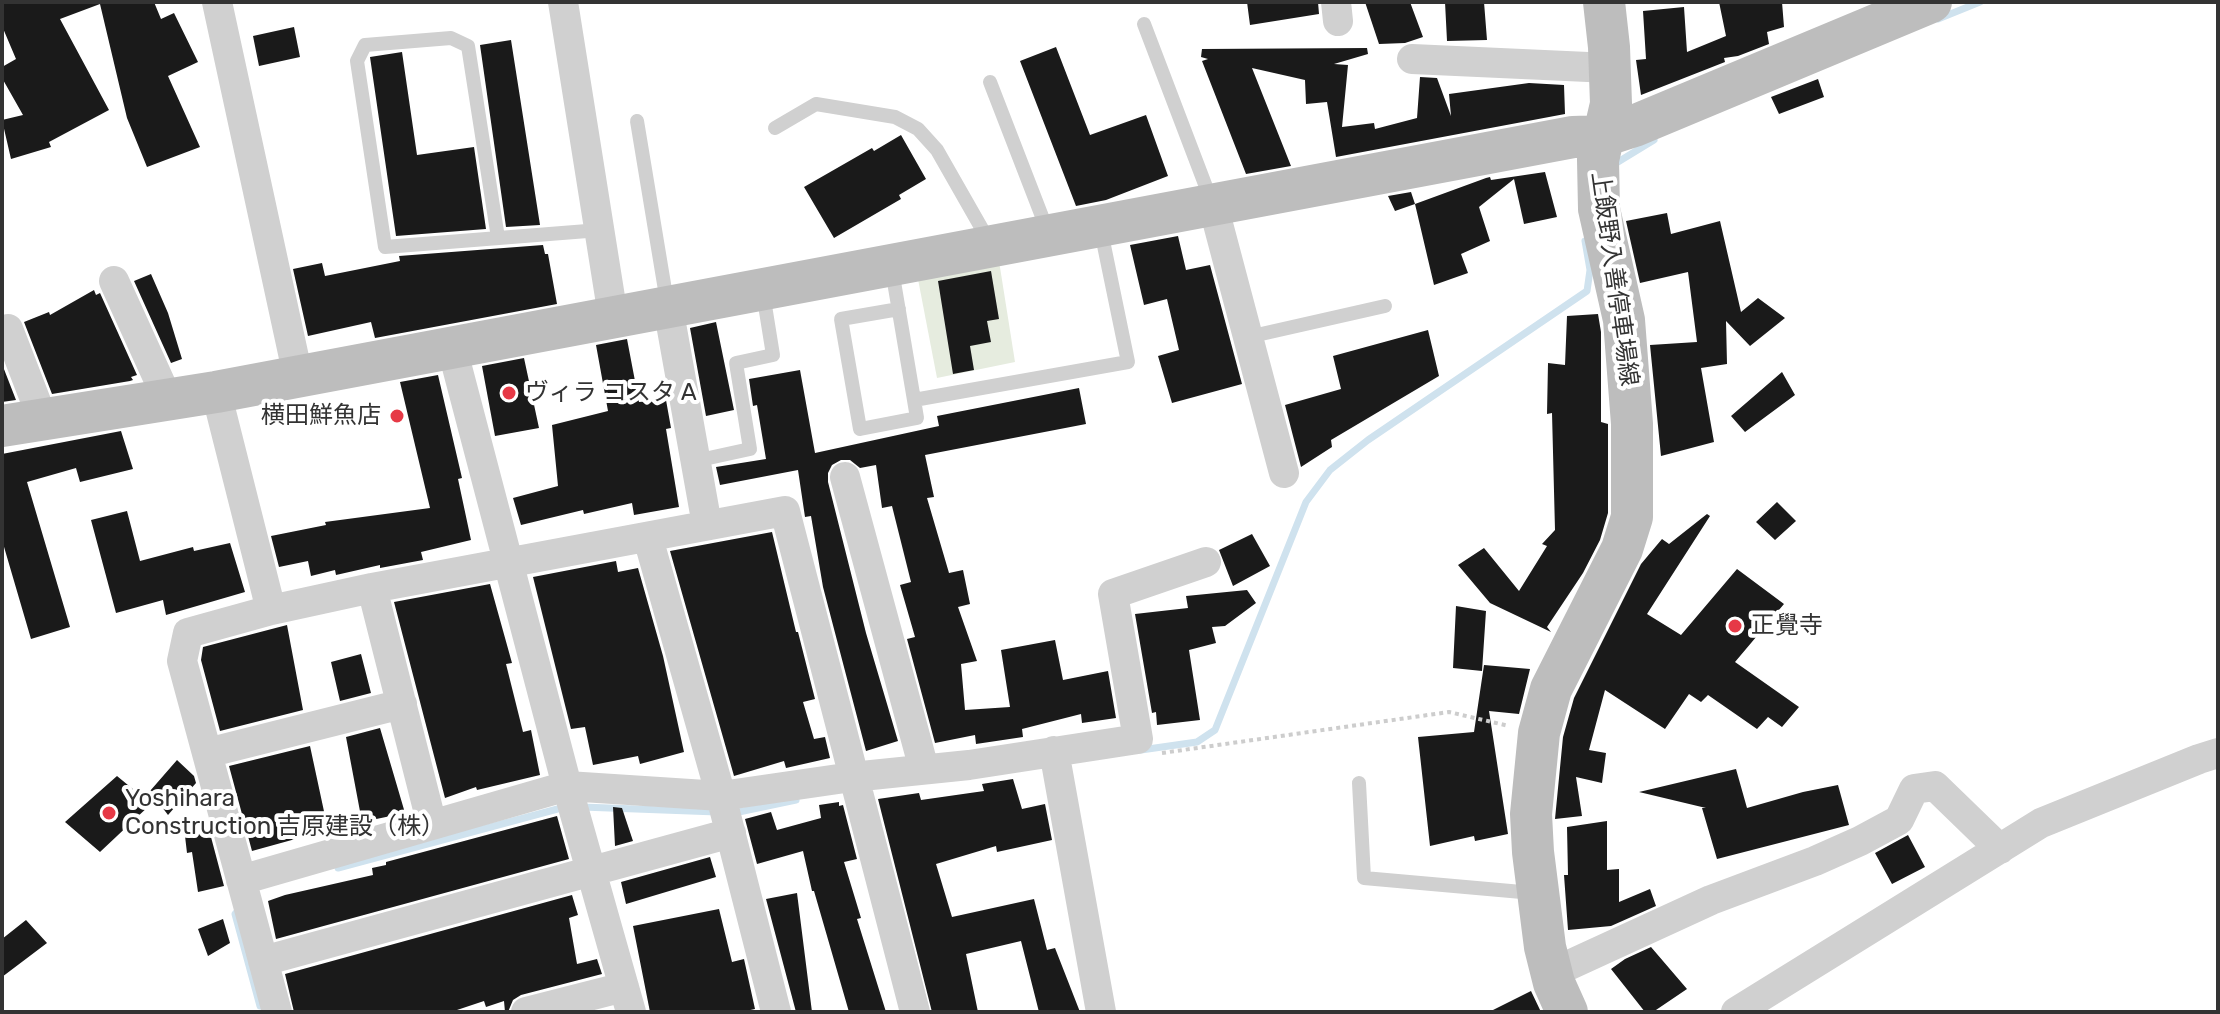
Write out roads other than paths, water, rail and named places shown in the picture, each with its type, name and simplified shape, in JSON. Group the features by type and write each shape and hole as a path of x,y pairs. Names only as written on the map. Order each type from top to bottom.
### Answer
{"street":[{"path":"217,2 298,376"},
{"path":"563,2 613,316"},
{"name":"上飯野入善停車場線","path":"1567,1012 1552,973 1538,893 1531,814 1539,733 1551,689 1622,549 1632,517 1632,424 1624,320 1599,209 1598,160 1611,104 1604,2"},
{"path":"2,426 216,392 1573,137 1603,136 1649,120 1931,2"},
{"path":"1412,59 1610,68"},
{"path":"1213,205 1284,473"},
{"path":"114,281 168,400"},
{"path":"668,307 707,525"},
{"path":"8,329 43,420"},
{"path":"452,348 567,786 627,1000 526,1012"},
{"path":"216,392 271,610"},
{"path":"845,477 924,769"},
{"path":"277,1012 182,661 188,633 271,610 372,588 785,511 915,1012"},
{"path":"648,538 731,833 776,1012"},
{"path":"241,880 567,786 721,796 1138,739 1113,594 1206,562"},
{"path":"372,588 432,825"},
{"path":"207,753 402,704"},
{"path":"1054,751 1101,1012"},
{"path":"1736,1012 2041,823 2218,753"},
{"path":"1552,973 1711,900 1860,841 1899,820 1914,789 1935,786 2000,849"},
{"path":"263,961 731,833"}],"lane":[{"path":"1144,24 1213,205"},
{"path":"498,238 468,46 451,38 365,45 357,61 385,247 600,230"},
{"path":"990,82 1050,236"},
{"path":"775,128 816,104 895,117 918,129 937,150 992,247"},
{"path":"637,121 668,307"},
{"path":"914,400 1128,362 1100,227"},
{"path":"891,266 899,309 917,418 860,429 841,319 899,309"},
{"path":"695,461 750,449 736,363 773,355 762,290"},
{"path":"1248,337 1385,306"},
{"path":"1359,783 1364,878 1538,893"}],"waterway":[{"path":"1938,19 1980,2"},
{"path":"1613,165 1654,140"},
{"path":"1141,750 1197,742 1215,730 1306,502 1330,470 1368,440 1587,291 1590,270 1585,241"},
{"path":"734,813 796,800"},
{"path":"338,868 565,807"},
{"path":"582,807 717,812"},
{"path":"240,908 235,914 260,1006"}],"place":[{"name":"ヴィラ コスタ A","path":"509,393"},
{"name":"横田鮮魚店","path":"397,416"},
{"name":"正覺寺","path":"1735,626"},
{"name":"Yoshihara Construction 吉原建設（株）","path":"109,813"}]}
